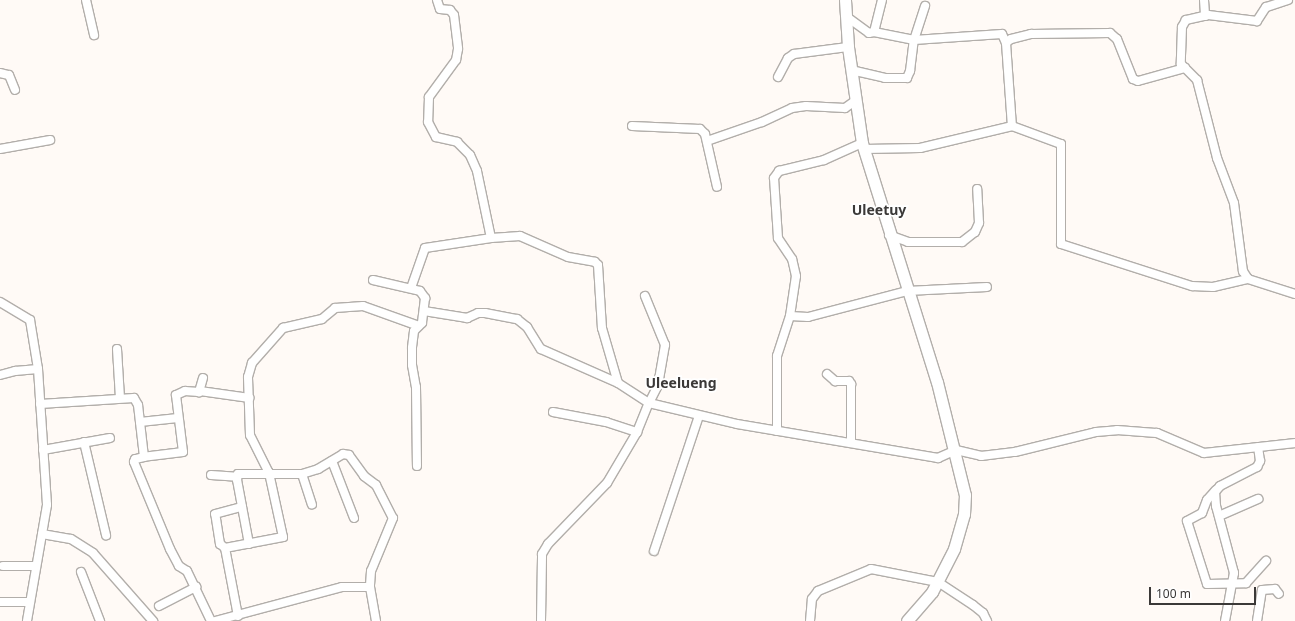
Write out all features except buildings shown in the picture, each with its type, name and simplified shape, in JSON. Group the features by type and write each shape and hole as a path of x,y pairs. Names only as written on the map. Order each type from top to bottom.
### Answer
{"street":[{"path":"86,0 94,35"},
{"path":"437,0 438,7 450,10 454,15 458,49 456,60 436,83 430,97 428,122 436,137 457,142 470,155 477,172 491,238"},
{"path":"845,0 850,70 863,146 956,450 965,495 964,514 954,549 938,582 906,621"},
{"path":"874,32 882,0"},
{"path":"1204,0 1205,16"},
{"path":"1248,279 1243,271 1234,203 1217,158 1197,80 1182,64 1183,24 1189,19 1205,16 1257,21 1266,7 1288,0"},
{"path":"850,70 886,78 907,78 910,71 914,40 925,6"},
{"path":"847,17 869,33 874,32 914,40 999,34 1004,37 1006,43 1012,126"},
{"path":"1006,43 1011,39 1032,34 1110,33 1118,39 1133,79 1138,81 1185,68"},
{"path":"778,77 788,58 794,54 848,47"},
{"path":"0,73 9,75 15,90"},
{"path":"707,141 762,122 792,108 806,106 845,108 856,101"},
{"path":"632,126 698,128 704,131 707,141 706,148 717,186"},
{"path":"777,431 777,356 790,316 796,276 792,259 778,238 775,176 779,171 824,160 863,146 920,148 1012,126 1061,144 1060,244 1192,286 1213,288 1248,279 1295,294"},
{"path":"0,149 50,140"},
{"path":"889,235 908,242 962,242 975,232 979,223 977,189"},
{"path":"411,288 425,248 491,238 520,236 568,257 597,263 602,328 618,383"},
{"path":"1236,281 1243,271"},
{"path":"373,280 411,288 424,294 424,311 422,322 414,333 412,365 416,387 417,466"},
{"path":"790,316 808,317 907,291 987,287"},
{"path":"541,621 542,554 548,544 602,490 636,432 658,384 665,345 646,296"},
{"path":"0,302 30,320 38,369 44,450 46,506 27,621"},
{"path":"225,548 283,537 269,473 250,435 250,398 248,377 252,362 283,328 322,319 335,308 363,306 419,326"},
{"path":"424,311 467,318 478,313 485,313 517,319 527,327 541,349 618,383 649,403 698,416 851,444 938,458 956,450 981,456 1117,430 1157,433 1204,453 1295,443"},
{"path":"117,349 120,398"},
{"path":"0,375 14,371 38,369"},
{"path":"827,374 835,381 849,381 851,384 851,444"},
{"path":"200,391 203,378"},
{"path":"212,620 187,571 179,566 170,549 134,462 135,459 144,457 183,452 176,395 185,391 200,391 250,398"},
{"path":"40,404 120,398 136,400 144,457"},
{"path":"553,412 606,422 636,432"},
{"path":"654,551 698,416"},
{"path":"140,422 178,418"},
{"path":"44,450 110,438"},
{"path":"84,442 106,535"},
{"path":"1258,447 1260,461 1257,467 1216,490 1207,500 1202,513 1187,521 1206,584 1211,585 1232,582 1248,582 1266,561"},
{"path":"211,475 237,477 241,473 302,474 318,469 343,454 349,455 364,476 376,485 393,518 373,564 370,587 376,621"},
{"path":"332,461 354,518"},
{"path":"302,474 312,504"},
{"path":"237,477 249,544"},
{"path":"1216,490 1219,516 1234,573 1227,621"},
{"path":"1219,516 1258,499"},
{"path":"238,616 225,548 220,544 215,514 242,507"},
{"path":"42,534 71,539 93,553 153,621"},
{"path":"3,566 36,566"},
{"path":"810,621 812,599 818,591 871,569 938,582 973,605 983,613 987,621"},
{"path":"81,572 100,621"},
{"path":"159,606 196,587"},
{"path":"201,621 238,616 342,588 370,587"},
{"path":"1257,621 1262,590 1275,589 1279,594"},
{"path":"0,602 29,602"}],"district":[{"name":"Uleetuy","path":"879,210"},
{"name":"Uleelueng","path":"681,383"}]}
